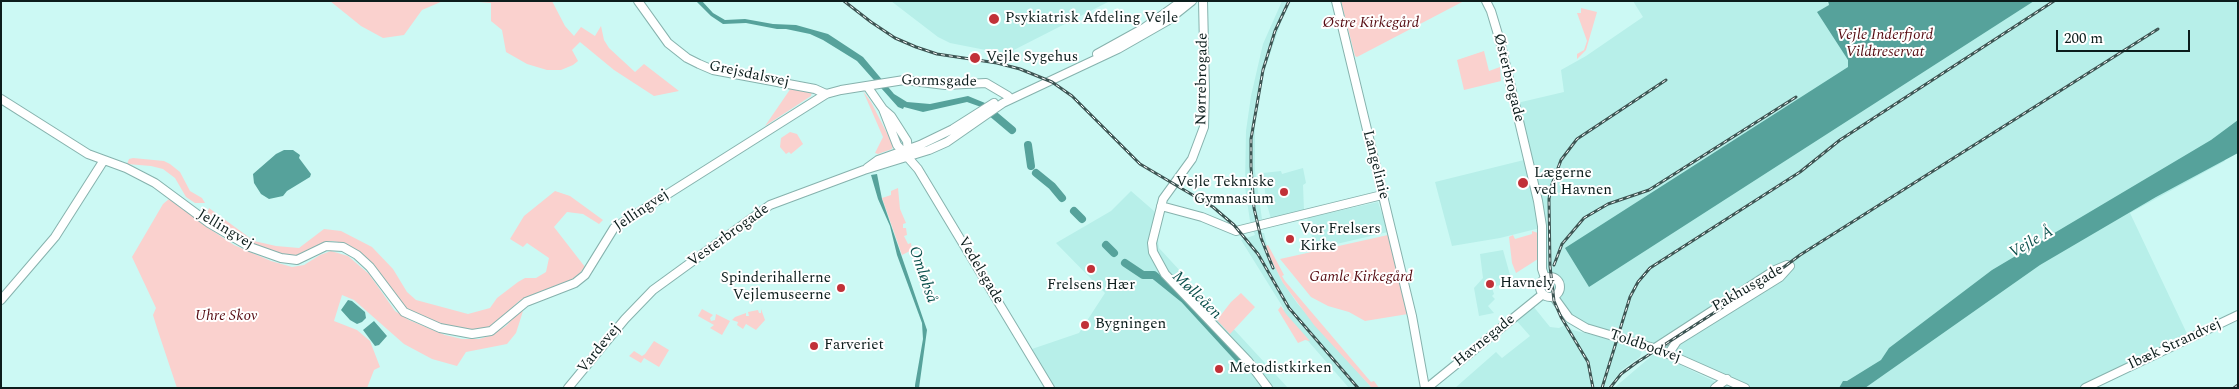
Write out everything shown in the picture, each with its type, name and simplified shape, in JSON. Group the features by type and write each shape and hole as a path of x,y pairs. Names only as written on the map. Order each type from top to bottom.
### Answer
{"main road":[{"name":"Grejsdalsvej","path":"638,1 668,44 699,64 714,70 814,89 826,94"},
{"path":"1166,12 1178,1"},
{"path":"1006,99 1093,57 1144,28 1182,1"},
{"path":"1006,99 1118,49 1168,20 1192,1"},
{"name":"Nørrebrogade","path":"1203,1 1204,127 1192,159 1165,196 1152,243 1153,252 1165,274 1242,354 1268,388"},
{"name":"Langelinie","path":"1336,1 1412,316 1426,388"},
{"name":"Østerbrogade","path":"1486,1 1490,6 1500,41 1542,226 1542,269 1545,278"},
{"name":"Gormsgade","path":"870,85 904,80 945,85 986,83 1006,99"},
{"name":"Jellingvej","path":"1,99 74,146 126,168 155,183 209,223 250,247 281,258 296,260 326,246 343,247 357,255 370,267 400,308 408,315 449,331 478,334 496,328 526,302 575,283 584,275 610,233 619,225 826,94 870,85"},
{"name":"Vedelsgade","path":"870,85 883,109 886,122 940,204 1050,388"},
{"name":"Vesterbrogade","path":"633,310 664,280 688,265 770,205 864,170 906,152 954,129 997,101 1006,99"},
{"name":"Vesterbrogade","path":"906,152 920,153 946,142 1006,99"},
{"path":"1,300 55,237 104,160"},
{"path":"1161,206 1217,222 1233,231 1382,195"},
{"name":"Pakhusgade","path":"1655,348 1775,270 1787,265 1790,266 1780,277 1677,341 1669,353"},
{"path":"1552,277 1559,284 1558,292 1554,296 1548,297 1543,294 1540,286 1545,278 1552,277"},
{"name":"Havnegade","path":"1426,388 1543,294"},
{"name":"Toldbodvej","path":"1554,296 1569,318 1577,324 1669,353 1745,388"},
{"name":"Vardevej","path":"568,388 633,310"},
{"name":"Ibæk Strandvej","path":"2085,388 2238,315"},
{"path":"1714,388 1727,379"}],"shaded area":[{"path":"696,1 702,1 713,13 725,20 745,19 773,24 796,25 828,34 863,57 894,94 907,102 930,104 968,96 985,103 981,107 967,102 923,112 904,107 903,109 898,107 857,61 823,40 810,34 786,29 746,23 723,24 711,16"},
{"name":"Psykiatrisk Afdeling Vejle","path":"891,1 1110,1 1006,54 950,43 938,37"},
{"path":"1282,1 1291,1 1281,22 1264,72 1255,123 1255,171 1262,219 1258,221 1261,233 1264,233 1269,254 1282,281 1297,303 1372,388 1349,388 1282,311 1284,309 1241,240 1255,235 1250,221 1245,187 1246,131 1251,96 1263,44"},
{"path":"1633,1 1827,1 1828,4 1833,1 2238,1 2238,122 2214,138 2225,161 2130,213 2190,340 2085,388 1744,388 1642,344 1576,322 1559,305 1545,278 1542,223 1517,103 1564,92 1561,70 1586,56 1643,17"},
{"name":"Vejle Inderfjord Vildtreservat","path":"1828,1 2034,1 1589,287 1565,248 1848,67 1848,60 1817,12 1829,5"},
{"path":"2238,120 2238,153 2156,197 2040,265 1865,388 1839,388 1843,381 1847,381 1881,360 1889,348 1992,270 2211,140"},
{"path":"284,150 293,150 300,155 299,158 311,174 310,177 287,191 283,196 269,199 261,194 254,183 253,174 276,154"},
{"path":"1524,160 1540,228 1500,238 1452,246 1435,182"},
{"name":"Vejle Tekniske Gymnasium","path":"1303,168 1306,183 1303,185 1304,211 1271,219 1266,201 1263,173 1281,171 1282,174"},
{"path":"877,174 882,199 927,330 919,388 915,388 915,385 923,339 922,323 897,255 890,226 878,199 871,175"},
{"path":"1131,191 1154,211 1159,248 1288,388 1055,388 1032,349 1079,333 1105,293 1056,243 1111,211"},
{"path":"1378,202 1388,232 1315,249 1307,218"},
{"name":"Havnely","path":"1503,250 1513,280 1492,288 1494,294 1492,296 1495,299 1488,306 1494,313 1479,316 1474,288 1483,278 1480,254"},
{"path":"348,300 365,312 366,318 362,322 357,324 350,320 341,310"},
{"path":"1533,306 1550,327 1559,328 1565,325 1573,330 1643,348 1640,357 1622,370 1607,388 1455,388 1496,352 1502,358 1530,336 1515,319"},
{"path":"374,321 387,336 379,345 375,346 363,330"},
{"path":"1655,353 1720,384 1732,388 1614,388"}],"green space":[{"path":"330,1 443,1 422,10 404,35 383,38 361,26"},
{"path":"468,1 552,1 565,26 574,36 581,27 595,36 601,26 604,40 609,48 635,72 644,64 679,91 654,96 614,70 580,42 572,50 578,61 561,70 547,70 527,64 506,52 502,30 491,21 491,3"},
{"name":"Østre Kirkegård","path":"1341,1 1464,1 1357,57 1355,56"},
{"path":"1581,8 1597,12 1586,50 1577,59 1577,54 1584,50 1587,41 1577,13 1581,13"},
{"path":"1484,51 1489,71 1500,67 1501,81 1464,90 1457,60"},
{"path":"791,88 812,92 811,96 765,126"},
{"path":"863,91 871,102 893,145 892,149 878,154 875,153 883,137"},
{"path":"790,132 797,134 803,144 791,154 789,152 786,154 780,147 781,138"},
{"path":"129,159 164,161 170,164 180,172 190,191 202,198 205,203 195,203 186,197 175,178 163,169 127,164"},
{"path":"898,188 900,209 906,223 903,224 903,228 906,228 907,235 904,236 908,244 911,243 912,250 902,255 882,198 891,195 891,191"},
{"path":"555,191 570,196 603,220 599,224 583,214 567,212 554,227 585,267 575,279 519,301 494,326 479,332 433,323 407,311 344,243 324,242 297,257 291,257 268,251 240,239 211,222 207,214 209,208 254,241 276,246 299,248 324,229 341,231 372,247 393,269 407,292 416,300 468,314 490,308 497,298 518,282 525,278 536,278 546,272 549,258 527,243 523,247 510,239 524,216"},
{"name":"Uhre Skov","path":"172,199 201,223 234,245 271,261 292,267 304,265 320,255 331,251 348,256 369,274 395,311 409,320 445,335 462,339 479,339 489,336 506,326 518,313 523,311 516,333 507,344 466,352 457,366 432,359 404,344 354,300 342,295 334,321 357,330 370,341 380,367 374,370 367,388 177,388 153,315 156,308 132,257 163,204"},
{"path":"1532,231 1538,233 1538,259 1516,273 1512,263 1509,237 1513,235 1515,239 1532,234"},
{"name":"Gamle Kirkegård","path":"1388,235 1408,314 1365,321 1349,312 1328,306 1311,297 1280,259"},
{"path":"1268,245 1284,275 1282,276 1285,281 1371,382 1374,381 1379,388 1372,388 1314,325 1283,283 1268,253 1266,246"},
{"path":"1241,293 1255,307 1230,334 1217,320"},
{"path":"1281,306 1310,341 1305,340 1298,343 1278,310"},
{"path":"702,309 713,315 710,318 711,321 715,320 716,314 730,321 722,335 710,328 714,325 698,316"},
{"path":"761,309 765,320 756,330 746,324 743,329 737,325 738,322 732,320 746,313 746,316 749,316 748,312 758,310 761,313"},
{"path":"654,341 669,350 659,367 644,358 641,363 629,356 634,351 642,356"}],"waterway":[{"name":"Mølleåen","path":"993,114 1012,130"},
{"name":"Mølleåen","path":"1028,145 1031,166"},
{"name":"Mølleåen","path":"1036,173 1052,186 1062,198"},
{"name":"Mølleåen","path":"1074,211 1082,219"},
{"name":"Mølleåen","path":"1106,245 1114,253"},
{"name":"Mølleåen","path":"1125,263 1143,275 1154,275 1185,300 1241,361"}],"railway":[{"path":"844,1 895,38 916,47 937,54 997,63 1020,69 1052,82 1072,96 1140,164 1213,207 1234,225 1258,254 1289,308 1358,388"},
{"path":"1273,268 1261,238 1254,208 1251,139 1263,70 1275,31 1289,1"},
{"path":"1602,388 1630,297 1638,282 1650,268 1800,172 1840,140 2054,1"},
{"path":"1610,388 1621,374 1636,363 1776,273 1800,255 2158,29"},
{"path":"1593,388 1588,362 1561,317 1554,301 1550,266 1549,199 1551,187 1561,160 1577,139 1666,80"},
{"path":"1554,265 1562,244 1584,218 1608,204 1649,190 1796,97"},
{"path":"2234,388 2238,385"}],"place":[{"name":"Psykiatrisk Afdeling Vejle","path":"994,19"},
{"name":"Vejle Sygehus","path":"975,58"},
{"name":"Lægerne ved Havnen","path":"1523,183"},
{"name":"Vejle Tekniske Gymnasium","path":"1284,192"},
{"name":"Vor Frelsers Kirke","path":"1290,239"},
{"name":"Frelsens Hær","path":"1091,269"},
{"name":"Havnely","path":"1490,284"},
{"name":"Spinderihallerne Vejlemuseerne","path":"841,288"},
{"name":"Bygningen","path":"1085,325"},
{"name":"Farveriet","path":"814,346"},
{"name":"Metodistkirken","path":"1219,369"}],"water label":[{"name":"Vejle Å","path":"2032,243"},
{"name":"Omløbså","path":"922,275"}]}
